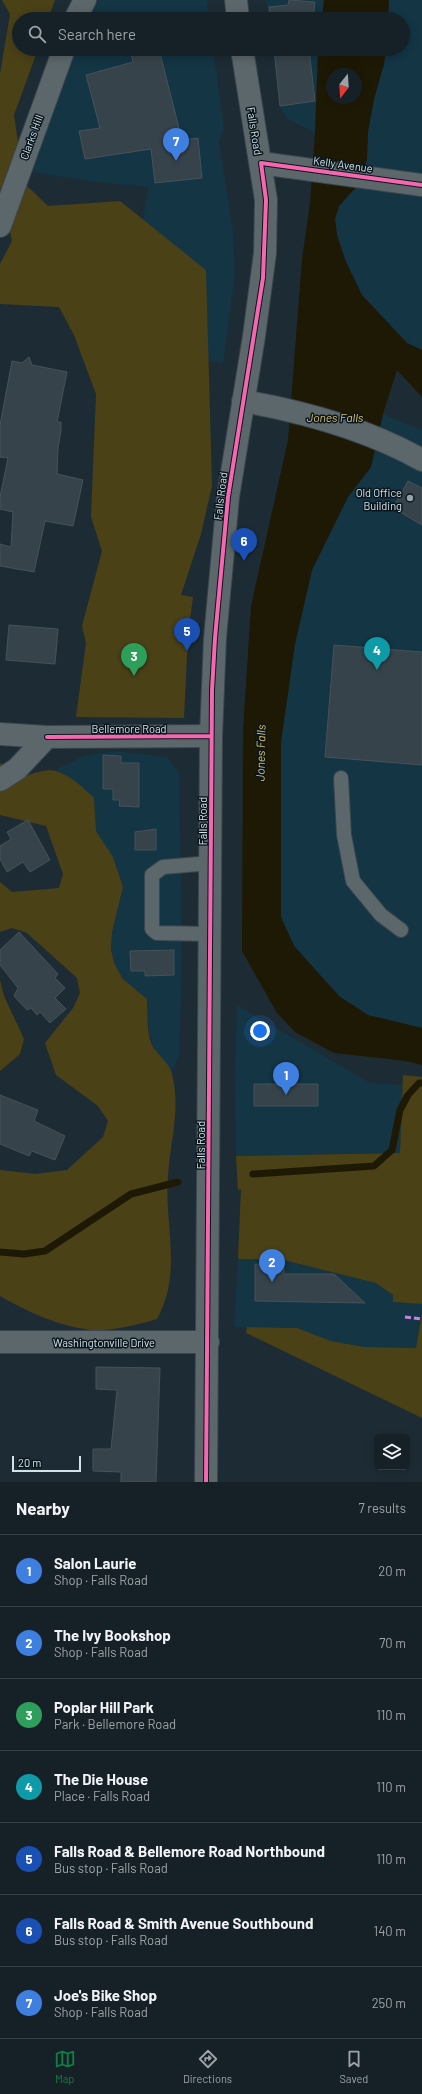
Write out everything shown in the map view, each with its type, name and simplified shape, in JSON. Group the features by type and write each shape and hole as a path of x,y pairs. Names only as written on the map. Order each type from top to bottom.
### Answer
{"main road":[{"path":"79,12 85,0"},
{"path":"236,0 237,12"},
{"name":"Clarks Hill","path":"0,226 61,56"},
{"name":"Falls Road","path":"206,1482 211,736 215,638 227,505 263,278 265,253 266,200 243,56"},
{"name":"Kelly Avenue","path":"260,164 308,168 422,185"},
{"path":"243,401 274,406 355,429 418,458"},
{"name":"Bellemore Road","path":"0,734 47,737 211,736"},
{"path":"0,780 17,769 47,737"},
{"name":"Washingtonville Drive","path":"0,1342 208,1342"}],"lane":[{"path":"341,778 344,835 353,881 381,915 401,930"},
{"path":"210,934 157,933 152,930 152,875 163,867 211,863"}],"shaded area":[{"path":"2,0 55,0 51,12 12,12 12,56 35,56 14,115 24,183 48,206 120,201 206,270 212,486 201,534 181,595 193,597 188,635 184,718 76,717 86,643 82,626 102,551 91,517 96,394 74,335 59,307 0,304 0,264 12,241 0,188 0,74 10,14"},
{"path":"89,0 207,0 208,12 83,12"},
{"path":"266,0 324,0 323,12 268,12"},
{"path":"389,0 422,0 422,350 407,343 362,295 346,262 337,235 335,219 339,206 358,185 367,159 368,132 374,99 385,56 410,56 410,12 388,12"},
{"path":"63,56 214,56 224,128 219,142 233,231 235,274 223,363 124,347 148,187 96,182 19,170"},
{"path":"274,56 318,56 315,133 288,119 280,108"},
{"path":"383,414 422,430 422,1028 368,1015 339,996 294,946 281,918 281,742 295,644 312,570 348,497 371,467"},
{"path":"114,751 167,757 179,773 182,956 179,1056 172,1072 153,1046 149,1031 147,999 123,979 115,965 111,950 112,932 123,887 113,857 96,831 94,798 82,787 56,770 84,756"},
{"path":"0,763 9,769 9,782 46,770 51,770 72,779 94,798 96,831 113,857 123,887 112,932 111,950 115,965 123,979 147,999 148,1030 151,1042 153,1047 171,1070 174,1087 175,1113 167,1195 171,1266 165,1301 157,1319 143,1323 106,1330 79,1328 44,1318 21,1308 0,1296 0,1170 35,1174 67,1170 103,1137 108,1121 98,1106 56,1075 45,1043 73,1008 80,993 77,978 27,933 12,928 0,932 0,882 12,892 59,888 63,874 46,826 0,815"},
{"path":"0,980 4,996 24,1039 20,1054 0,1071"},
{"path":"237,1005 370,1083 403,1085 400,1153 236,1156 235,1075"},
{"path":"403,1075 422,1077 422,1304 393,1302 393,1295 376,1283 283,1260 238,1259 241,1189 238,1190 236,1156 400,1153"},
{"path":"238,1259 283,1260 376,1283 393,1295 393,1302 422,1304 416,1348 364,1347 331,1341 297,1328 234,1327"},
{"path":"422,1312 422,1418 246,1333 247,1327 297,1328 331,1341 364,1347 416,1348"}],"water":[{"path":"324,0 389,0 388,12 323,12"},
{"name":"Jones Falls","path":"318,56 385,56 374,99 368,132 367,159 358,185 339,206 335,219 337,235 346,262 362,295 407,343 422,350 422,397 397,370 383,414 371,467 348,497 312,570 295,644 281,742 281,917 294,946 339,996 368,1015 422,1028 422,1065 406,1061 334,1053 295,1032 277,1013 242,951 243,729 251,606 288,440 302,259 310,203 315,133"}],"building":[{"path":"289,0 315,2 314,12 269,12 269,7 288,5"},
{"path":"132,56 161,56 182,140 198,138 202,178 155,183 151,149 85,159 79,131 100,128 86,75 133,62"},
{"path":"275,56 310,56 315,101 280,106"},
{"path":"29,357 32,365 67,372 57,422 61,422 61,430 58,448 57,474 83,480 73,526 45,521 34,572 0,566 0,544 11,547 13,512 0,509 0,497 8,458 0,457 0,425 12,361 22,363"},
{"name":"Old Office Building","path":"408,481 422,488 422,525 393,508"},
{"path":"9,625 58,629 55,664 6,660"},
{"path":"334,645 422,652 422,765 325,757"},
{"path":"103,755 121,756 121,763 139,763 139,807 119,806 120,800 113,800 113,789 103,789"},
{"path":"28,820 50,860 30,872 23,862 7,872 0,859 0,846 11,839 7,832"},
{"path":"156,829 156,850 135,850 135,832"},
{"path":"19,932 58,974 55,978 65,988 55,998 66,1009 50,1023 40,1012 37,1015 31,1008 27,1010 14,996 18,988 0,965 0,950"},
{"path":"174,950 174,975 145,976 145,971 131,971 130,951"},
{"path":"254,1084 318,1084 318,1106 254,1106"},
{"path":"0,1095 38,1110 34,1121 65,1136 55,1160 32,1151 29,1156 0,1144"},
{"path":"255,1264 284,1265 284,1274 334,1274 365,1303 255,1301"},
{"path":"96,1367 160,1368 156,1482 121,1482 121,1472 93,1471 93,1449 111,1449 117,1390 96,1389"}],"waterway":[{"path":"253,1174 374,1166 392,1150 400,1110 408,1095 419,1083 422,1083"},
{"path":"0,1252 24,1254 45,1251 131,1194 178,1182"}],"marked path":[{"path":"405,1317 422,1319"}],"cycle path":[{"path":"206,1482 212,690 215,638 228,497 263,278 266,200 261,163 422,185"},
{"path":"47,737 211,736"}],"place":[{"name":"Joe's Bike Shop","path":"176,161"},
{"name":"Old Office Building","path":"410,498"},
{"name":"Falls Road & Smith Avenue Southbound","path":"244,561"},
{"name":"Falls Road & Bellemore Road Northbound","path":"187,651"},
{"name":"The Die House","path":"377,670"},
{"name":"Poplar Hill Park","path":"134,676"},
{"name":"Salon Laurie","path":"286,1095"},
{"name":"The Ivy Bookshop","path":"272,1282"}]}
